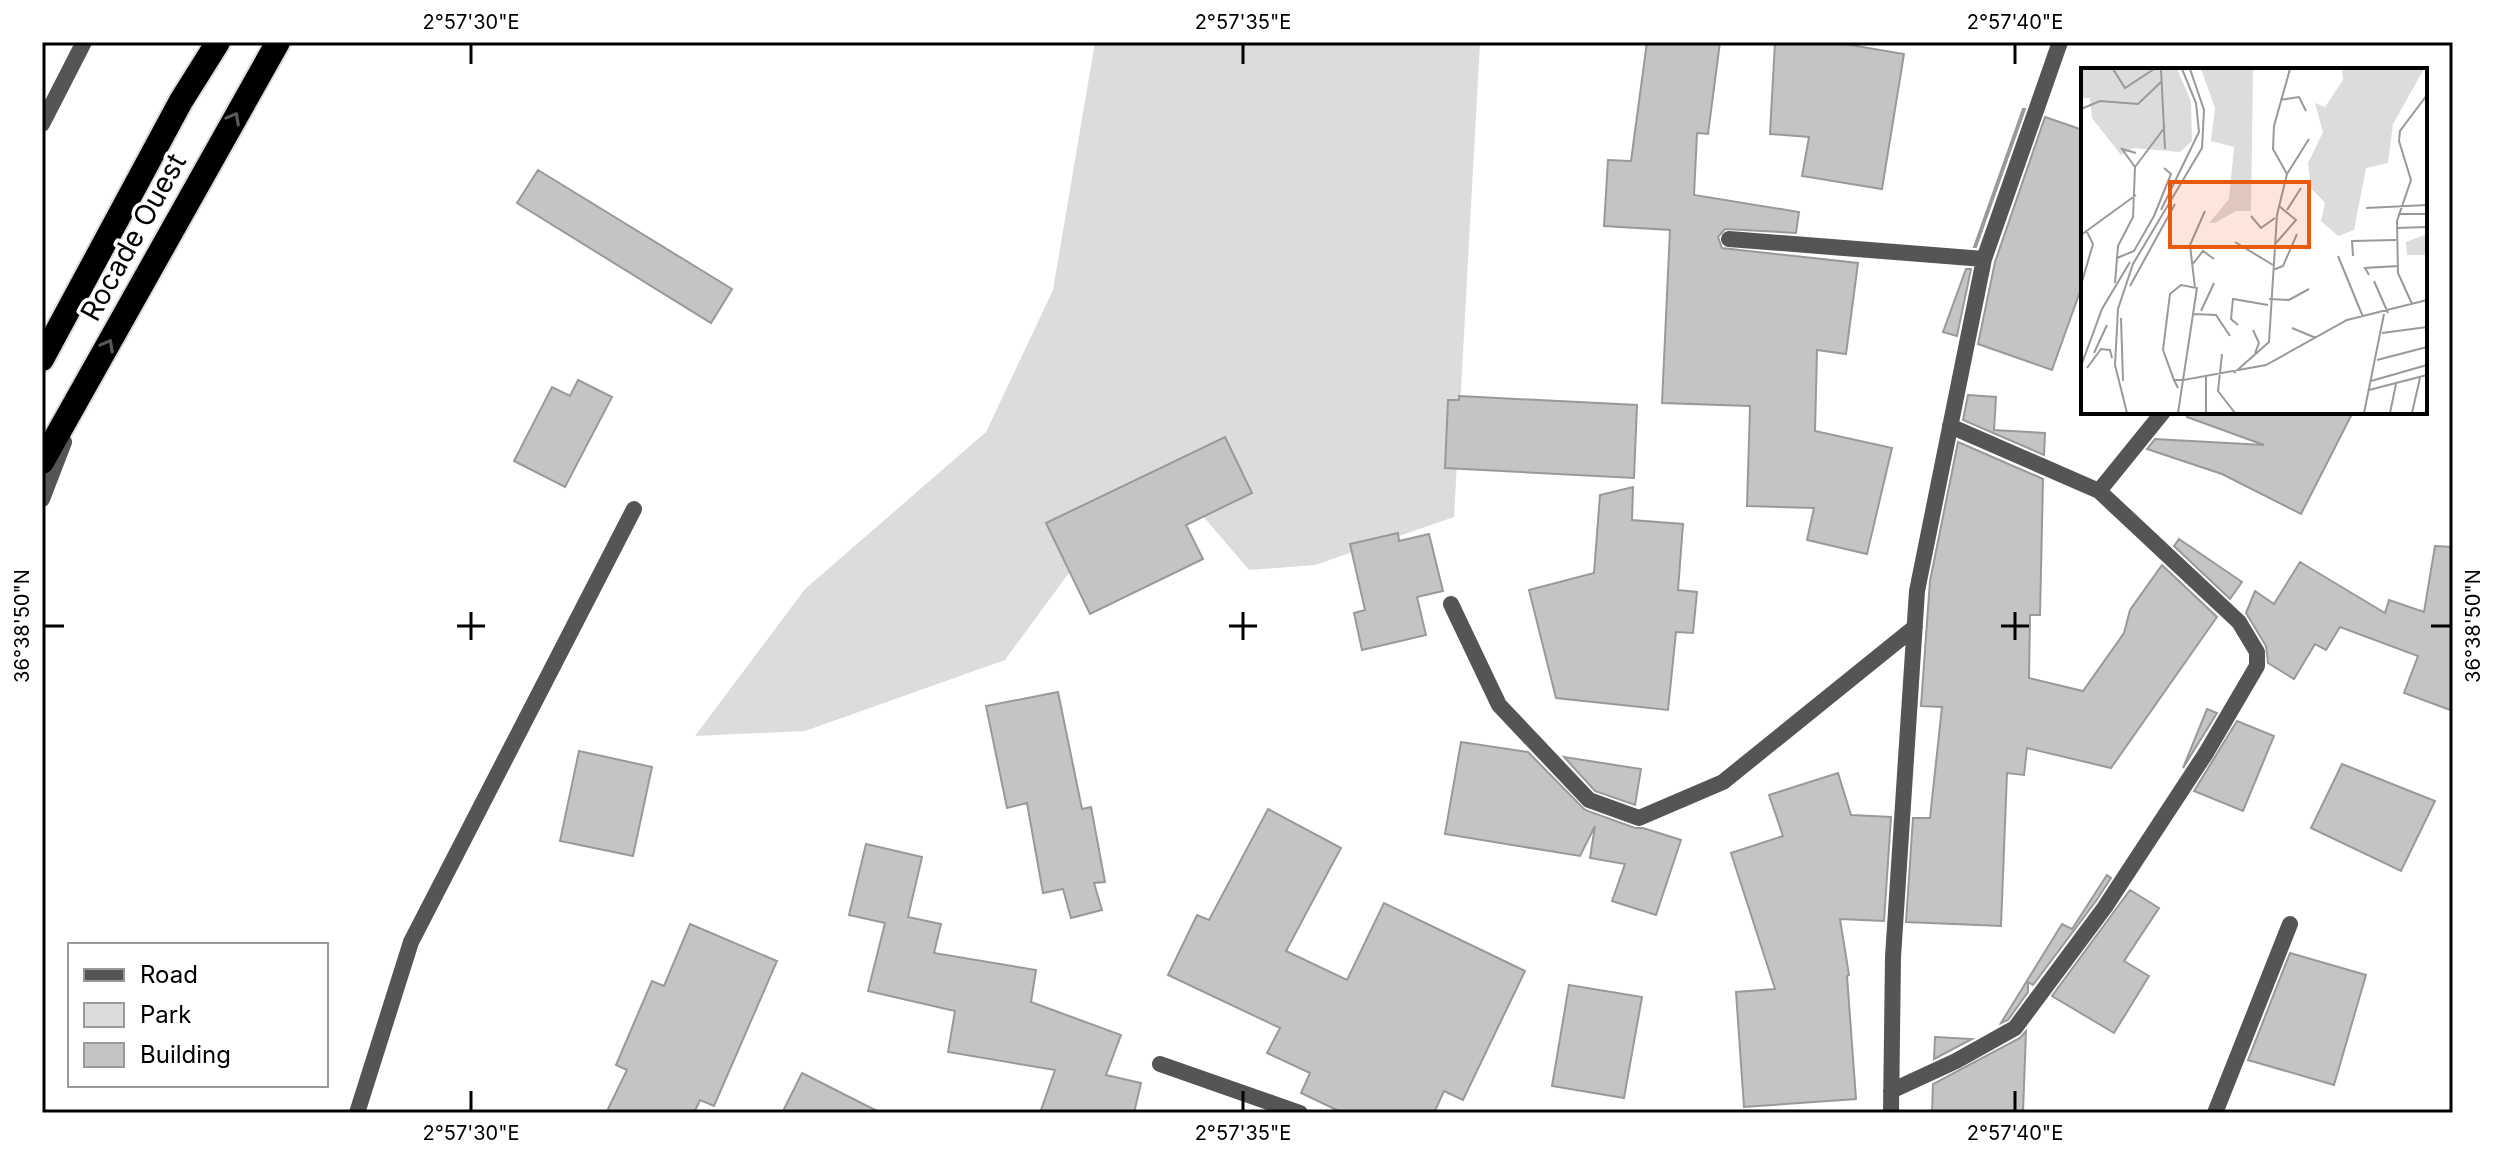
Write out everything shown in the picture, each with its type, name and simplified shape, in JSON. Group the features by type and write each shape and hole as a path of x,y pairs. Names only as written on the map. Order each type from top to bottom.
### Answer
{"highway":[{"path":"42,359 181,101 218,42"},
{"name":"Rocade Ouest","path":"42,462 278,42"}],"street":[{"path":"42,124 84,42"},
{"path":"1891,1113 1893,957 1917,591 1984,259 2060,42"},
{"path":"1729,239 1984,259"},
{"path":"42,499 86,385"},
{"path":"2099,491 2161,414"},
{"path":"1891,1091 1956,1061 2015,1028 2113,894 2206,753 2257,666 2257,652 2239,622 2099,491 1950,426"},
{"path":"357,1113 411,942 634,509"},
{"path":"1451,604 1499,705 1589,800 1639,818 1723,782 1915,627"},
{"path":"2215,1113 2290,924"},
{"path":"1160,1064 1300,1113"}],"green space":[{"path":"1095,42 1480,42 1454,517 1315,565 1249,570 1196,508 1082,555 1005,660 805,731 695,736 805,589 986,432 1053,290"}],"building":[{"path":"1647,42 1720,42 1708,134 1697,133 1694,195 1799,212 1796,233 1725,229 1718,237 1722,248 1858,263 1846,354 1817,350 1815,431 1892,448 1867,554 1807,540 1814,508 1747,506 1750,406 1662,403 1670,230 1604,226 1608,160 1631,161"},
{"path":"1775,42 1833,42 1904,54 1882,189 1802,176 1809,137 1770,134"},
{"path":"2023,109 2025,109 1974,247"},
{"path":"2045,117 2081,129 2081,289 2052,370 1978,344 1995,262"},
{"path":"538,170 732,289 711,323 517,203"},
{"path":"1966,269 1971,269 1957,336 1943,332"},
{"path":"578,380 612,397 565,487 514,461 552,387 570,396"},
{"path":"1968,395 1996,397 1994,430 2045,433 2044,455 1963,420"},
{"path":"1459,396 1637,405 1634,478 1445,468 1448,400 1459,400"},
{"path":"2188,414 2352,414 2301,514 2222,474 2147,449 2155,439 2264,445 2187,417"},
{"path":"1225,437 1252,493 1186,525 1203,559 1090,614 1046,523"},
{"path":"1958,442 2043,479 2040,615 2030,615 2029,678 2083,691 2124,633 2130,610 2162,565 2217,617 2111,768 2027,748 2024,775 2007,773 2001,926 1906,922 1913,818 1930,818 1942,707 1921,706 1930,581"},
{"path":"1633,487 1632,520 1683,524 1678,590 1697,592 1693,633 1676,632 1668,710 1556,698 1529,590 1594,573 1600,495"},
{"path":"1398,533 1399,541 1429,534 1443,591 1417,597 1426,635 1362,650 1354,613 1365,610 1350,544"},
{"path":"2179,539 2242,582 2230,599 2174,546"},
{"path":"2435,546 2453,547 2453,711 2404,693 2418,656 2340,627 2326,650 2315,644 2294,679 2268,663 2266,646 2246,613 2255,591 2274,604 2300,562 2385,613 2389,600 2424,612"},
{"path":"1058,692 1082,809 1091,807 1105,882 1094,883 1102,910 1071,918 1063,889 1043,893 1027,803 1007,808 986,706"},
{"path":"2207,709 2217,713 2183,768"},
{"path":"2237,721 2274,736 2243,811 2194,791"},
{"path":"1461,742 1528,752 1585,810 1681,840 1656,915 1612,901 1625,864 1590,858 1595,826 1580,856 1445,834"},
{"path":"579,751 652,767 633,856 560,841"},
{"path":"1564,757 1641,769 1635,805 1595,791"},
{"path":"2342,764 2435,801 2401,871 2311,828"},
{"path":"1838,773 1851,815 1891,817 1884,921 1840,919 1849,975 1856,1099 1744,1107 1736,992 1775,989 1731,853 1783,836 1769,795"},
{"path":"1268,809 1341,848 1286,951 1347,980 1384,903 1525,971 1463,1100 1444,1091 1434,1113 1343,1113 1301,1093 1310,1073 1267,1053 1280,1028 1168,975 1197,915 1209,920"},
{"path":"866,844 922,857 908,917 941,924 934,953 1036,970 1031,1002 1121,1035 1106,1075 1141,1083 1134,1113 1040,1113 1055,1070 948,1052 955,1011 868,991 885,923 849,915"},
{"path":"2107,875 2111,878 2096,901 2033,985 2028,982 2028,992 2008,1020 2001,1023 2062,924 2072,929"},
{"path":"2130,890 2159,908 2124,961 2149,976 2114,1033 2052,996"},
{"path":"690,924 777,961 714,1106 700,1100 694,1113 606,1113 627,1070 616,1065 652,981 664,986"},
{"path":"2290,953 2366,975 2334,1085 2248,1060"},
{"path":"1569,985 1642,997 1624,1098 1552,1086"},
{"path":"2026,1031 2023,1113 1932,1113 1933,1084 2020,1038"},
{"path":"1935,1037 1972,1039 1934,1059"},
{"path":"802,1073 881,1113 782,1113"}]}
